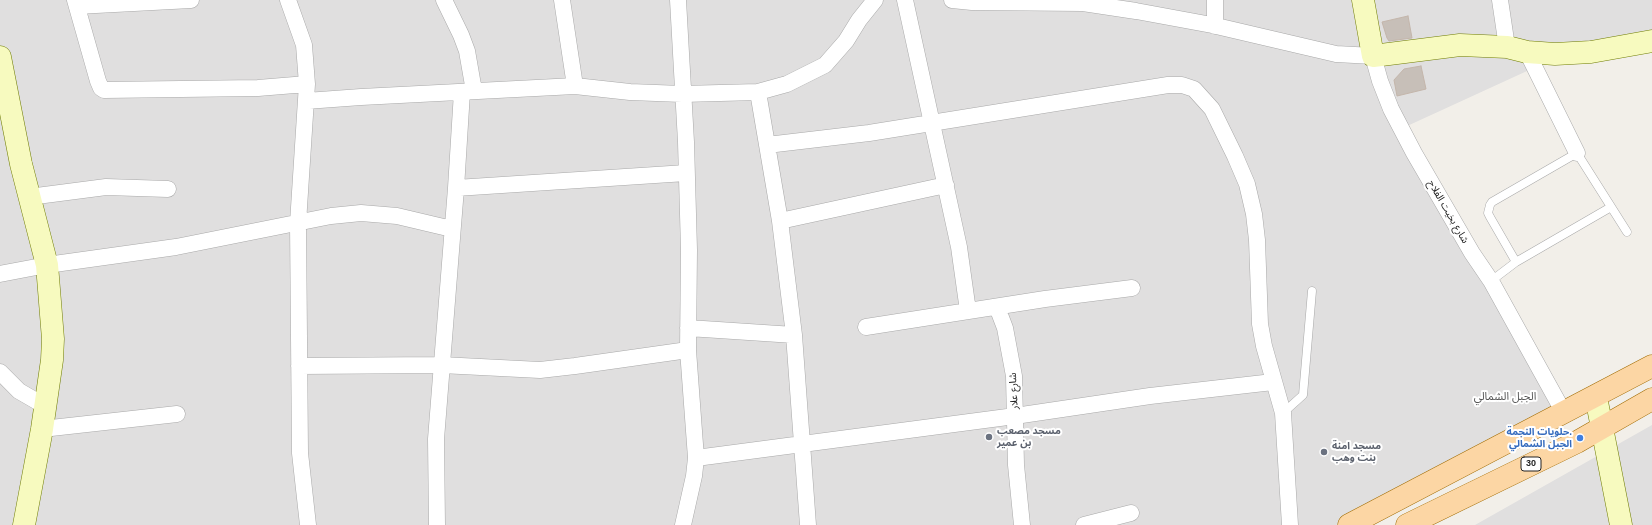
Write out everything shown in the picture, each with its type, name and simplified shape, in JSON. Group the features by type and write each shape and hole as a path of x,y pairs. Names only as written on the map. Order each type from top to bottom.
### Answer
{"main road":[{"path":"1349,525 1590,400 1652,366"},
{"name":"30","path":"1407,525 1577,442 1652,400"}],"street":[{"path":"191,0 76,3 101,88 104,90 258,88 307,84"},
{"path":"288,0 304,45 307,84 298,223 300,453 304,524"},
{"path":"437,525 436,439 441,365 456,188 468,92 467,51 444,0"},
{"path":"562,0 575,86"},
{"path":"678,0 682,94 686,142 689,250 688,350 696,458 694,476 683,525"},
{"path":"306,101 575,86 630,92 682,94 758,92 787,84 825,65 846,40 859,20 875,0"},
{"path":"906,0 959,247 968,311"},
{"path":"952,0 972,2 1083,3 1136,10 1215,26 1336,54 1373,56 1460,45 1555,54 1591,52 1652,41"},
{"path":"1215,0 1215,26"},
{"name":"شارع بخيت الفلاح","path":"1363,0 1373,56 1380,81 1391,109 1414,153 1472,253 1491,281 1564,413"},
{"path":"1500,0 1517,50 1577,153"},
{"path":"0,57 12,122 47,265 53,339 52,360 42,429 24,525"},
{"path":"767,145 869,133 1168,85 1182,85 1194,89 1212,109 1236,156 1247,184 1258,240 1260,324 1273,382 1283,413 1290,525"},
{"path":"758,92 780,221 794,335 808,525"},
{"path":"456,188 686,173"},
{"path":"780,221 946,185"},
{"path":"30,197 106,187 168,189"},
{"path":"0,274 47,265 176,247 331,216 361,213 397,216 452,229"},
{"path":"866,327 1132,288"},
{"name":"شارع علار","path":"997,307 1005,328 1014,376 1016,465 1022,525"},
{"path":"688,328 794,335"},
{"path":"299,366 441,365 540,370 688,350"},
{"path":"0,372 19,391 45,406"},
{"path":"696,458 803,445 1150,396 1273,382"},
{"path":"1590,400 1621,525"},
{"path":"42,429 177,414"},
{"path":"1597,430 1609,525"},
{"path":"1084,525 1131,513"}],"lane":[{"path":"1516,262 1488,213 1490,205 1496,200 1577,153 1627,232"},
{"path":"1491,281 1516,262 1611,207"},
{"path":"1283,413 1303,395 1312,291"}],"shaded area":[{"path":"0,0 1652,0 1652,36 1551,60 1405,127 1554,409 1336,525 0,525"},
{"path":"1652,425 1652,525 1475,525"}],"building":[{"path":"1408,16 1412,38 1389,41 1382,22"},
{"path":"1421,66 1426,89 1397,96 1394,80 1404,69"}],"place":[{"name":"مسجد مصعب بن عمير","path":"989,437"},
{"name":"حلويات النجمة. الجبل الشمالي","path":"1580,438"},
{"name":"مسجد امنة بنت وهب","path":"1324,452"}],"district":[{"name":"الجبل الشمالي","path":"1505,397"}]}
